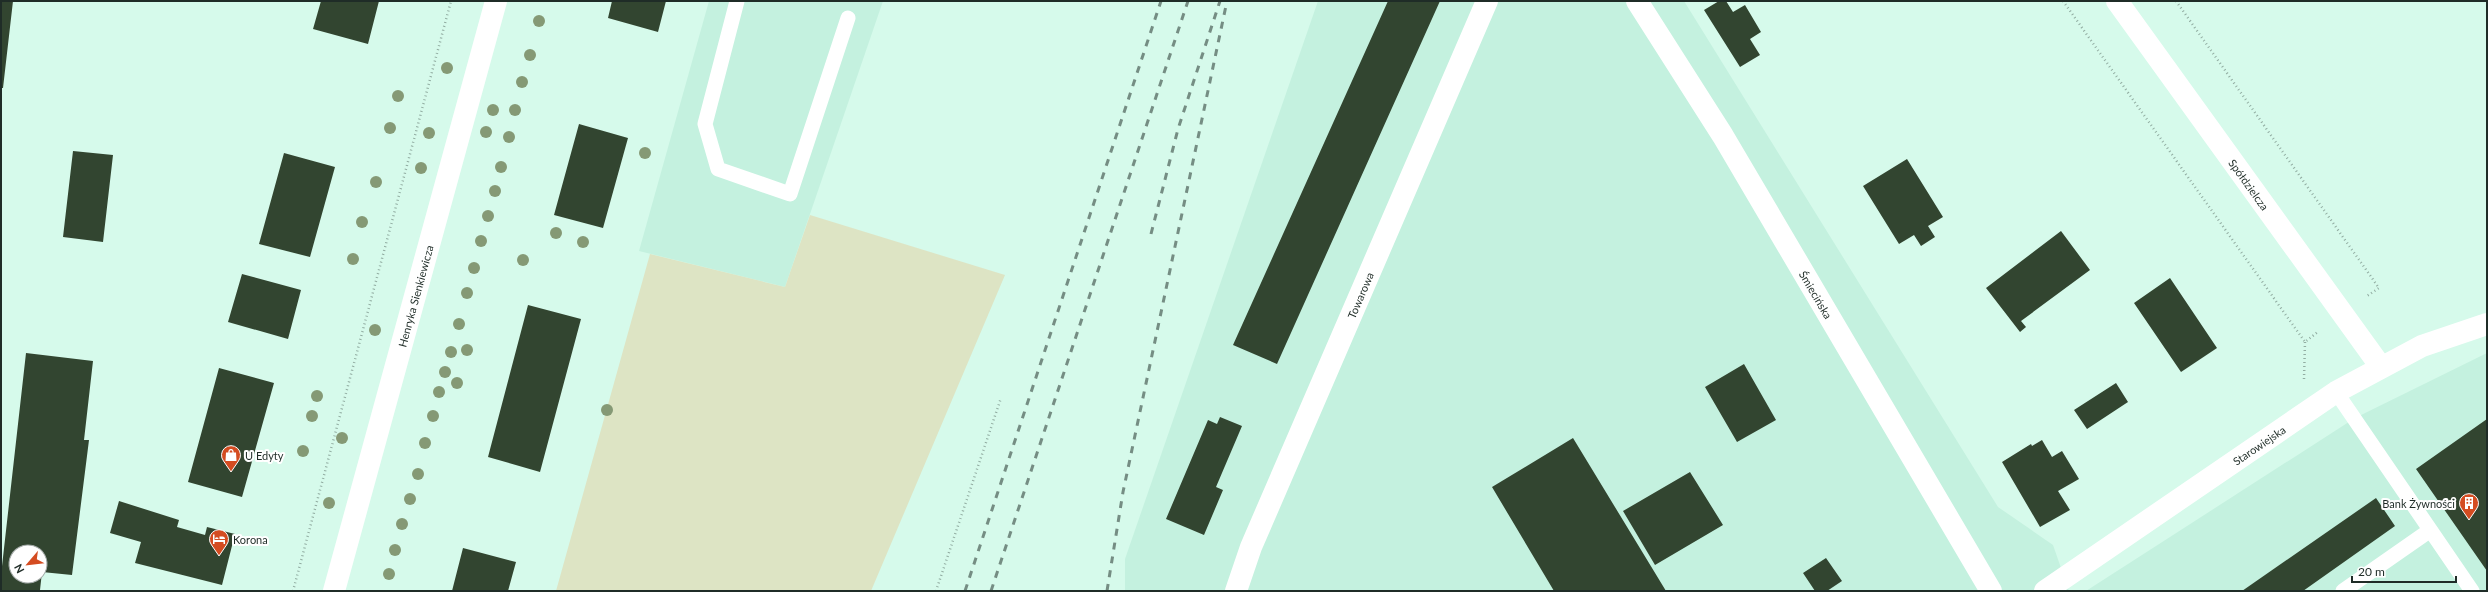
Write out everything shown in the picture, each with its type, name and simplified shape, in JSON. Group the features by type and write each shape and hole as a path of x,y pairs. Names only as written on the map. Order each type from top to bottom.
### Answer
{"street":[{"name":"Henryka Sienkiewicza","path":"334,591 496,1"},
{"name":"Towarowa","path":"1236,591 1254,540 1487,1"},
{"name":"Śmiecińska","path":"1637,1 1723,136 1991,591"},
{"name":"Spółdzielcza","path":"2117,1 2380,367"},
{"name":"Starowiejska","path":"2045,591 2336,392 2380,367 2422,346 2487,324"}],"lane":[{"path":"737,1 705,124 718,169 790,194 848,18"},
{"path":"2336,392 2429,531 2472,591"},
{"path":"2343,591 2429,531"}],"path":[{"path":"293,591 451,1"},
{"path":"2063,1 2305,342 2341,313 2379,288 2176,1"},
{"path":"936,591 1001,398"}],"shaded area":[{"path":"709,1 883,1 785,287 639,251"},
{"path":"1318,1 1684,1 1998,507 2053,545 2069,591 1125,591 1125,559"},
{"path":"810,215 1005,275 871,591 556,591 650,254 785,287"},
{"path":"2487,353 2487,591 2086,591 2355,418"}],"building":[{"path":"1,1 13,1 3,88 1,88"},
{"path":"321,1 379,1 368,44 313,29"},
{"path":"612,1 666,1 658,32 608,18"},
{"path":"1388,1 1440,1 1277,364 1233,345"},
{"path":"1719,1 1726,1 1733,12 1745,5 1761,32 1750,39 1760,55 1740,67 1704,10"},
{"path":"579,124 628,138 603,228 554,215"},
{"path":"73,151 113,155 103,242 63,237"},
{"path":"284,153 335,167 310,257 259,244"},
{"path":"1907,159 1943,217 1928,226 1935,237 1921,246 1914,235 1899,244 1863,186"},
{"path":"2061,231 2090,270 2021,321 2026,327 2020,332 1986,288"},
{"path":"242,274 301,290 288,339 228,322"},
{"path":"2170,278 2217,348 2181,372 2134,303"},
{"path":"528,305 581,319 540,472 488,457"},
{"path":"26,353 93,361 84,440 89,440 72,575 48,573 48,544 8,544 8,584 41,584 40,590 1,591 1,575"},
{"path":"1744,364 1776,420 1737,442 1705,387"},
{"path":"219,368 274,383 242,497 188,482"},
{"path":"2116,383 2128,402 2087,429 2074,410"},
{"path":"1220,417 1242,426 1216,487 1223,490 1204,535 1166,519 1208,420 1217,424"},
{"name":"Bank Żywności","path":"2487,419 2487,571 2416,469"},
{"path":"1573,438 1666,591 1554,591 1492,487"},
{"path":"2042,440 2052,457 2062,451 2079,479 2058,491 2070,510 2040,527 2002,462 2031,444 2032,446"},
{"path":"1690,472 1723,525 1655,565 1623,511"},
{"path":"2376,498 2395,526 2303,591 2242,591"},
{"path":"119,501 179,520 177,527 205,535 207,527 235,534 222,585 135,563 141,542 110,533"},
{"path":"463,548 516,562 508,591 452,591"},
{"path":"1826,558 1842,581 1827,591 1815,591 1803,573"}],"railway":[{"path":"965,591 1161,1"},
{"path":"991,591 1188,1"},
{"path":"1151,234 1178,129 1220,1"},
{"path":"1107,591 1123,492 1227,1"}],"place":[{"name":"U Edyty","path":"231,472"},
{"name":"Bank Żywności","path":"2469,520"},
{"name":"Korona","path":"219,556"}]}
